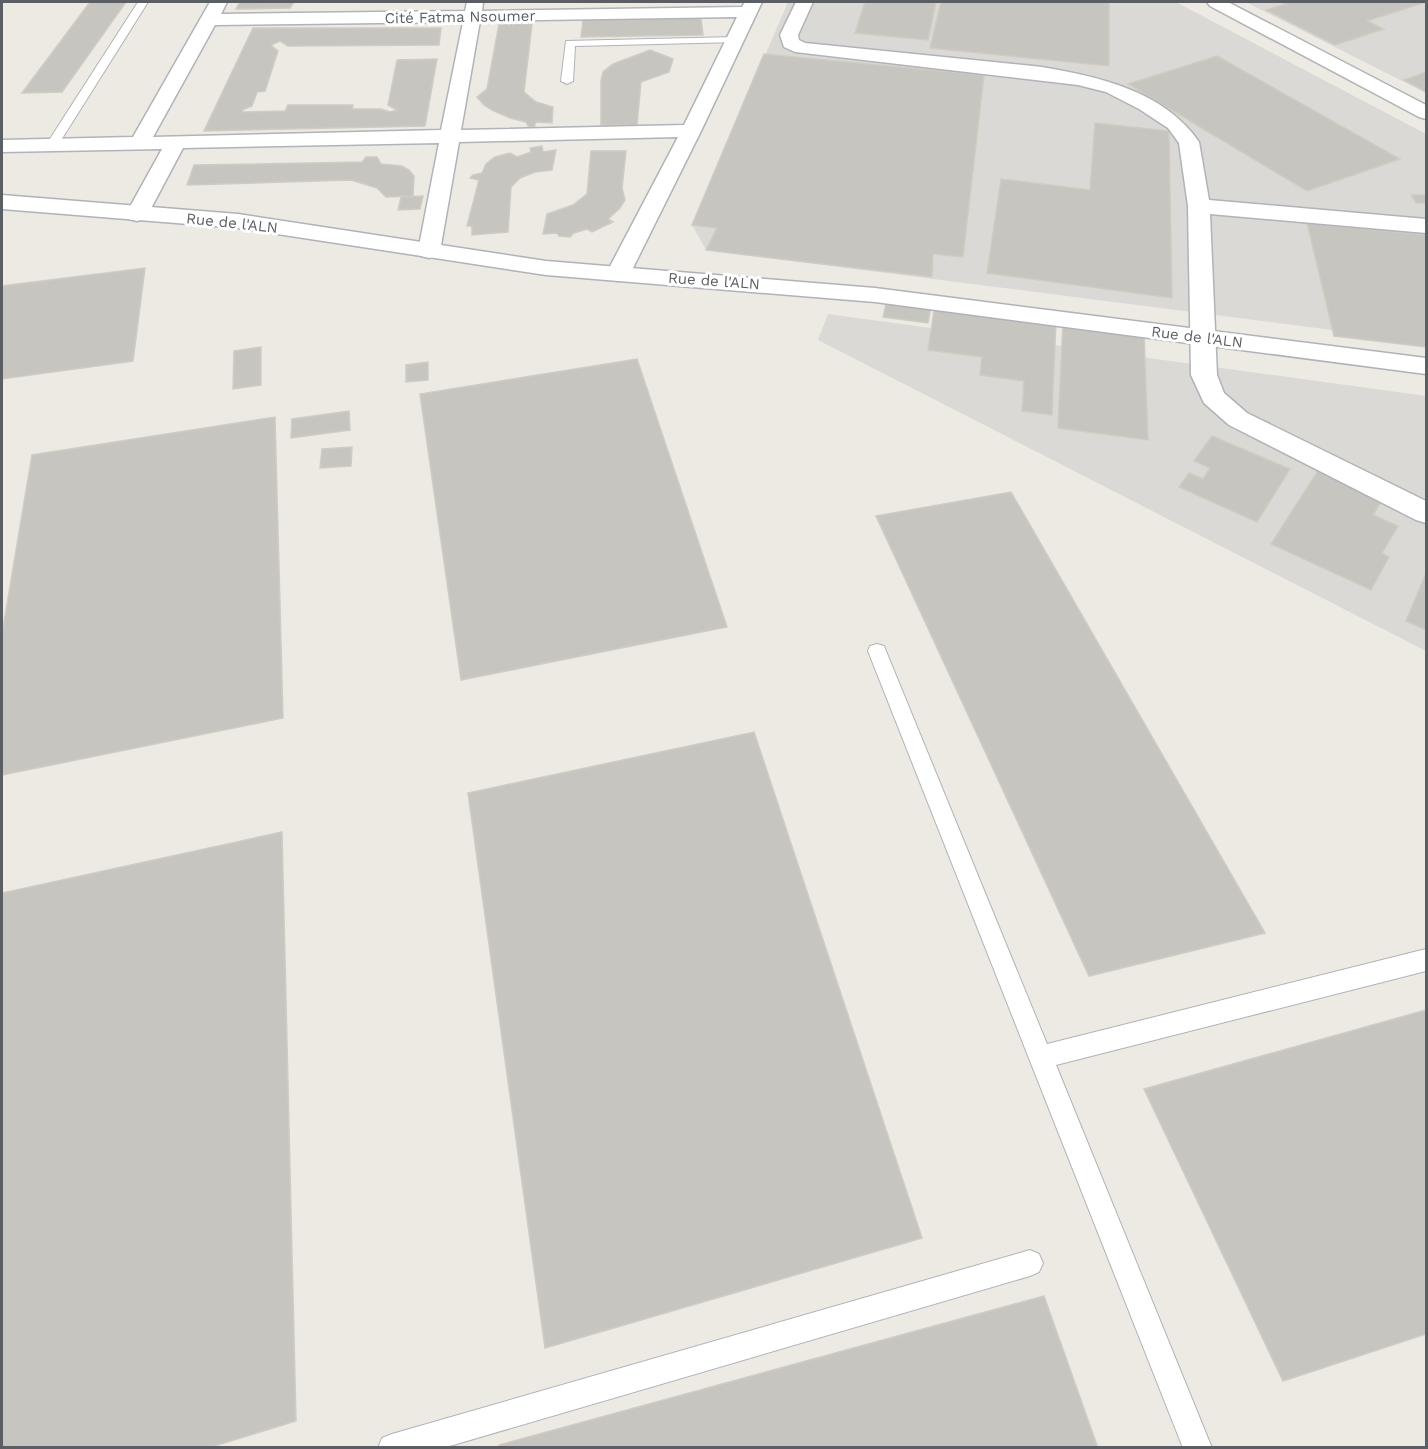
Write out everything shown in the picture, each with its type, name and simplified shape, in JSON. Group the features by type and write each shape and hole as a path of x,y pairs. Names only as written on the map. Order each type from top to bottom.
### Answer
{"street":[{"path":"139,144 219,2"},
{"path":"804,2 789,35 790,43 801,48 1070,77 1113,88 1146,105 1175,124 1189,142 1199,206 1204,375 1213,397 1238,419 1426,513"},
{"path":"1216,2 1426,113"},
{"name":"Cité Fatma Nsoumer","path":"208,20 473,9 750,7 691,131 618,274"},
{"path":"429,251 473,9"},
{"path":"2,146 691,131"},
{"path":"137,214 175,144"},
{"name":"Rue de l'ALN","path":"2,202 238,221 546,268 853,292 1426,366"},
{"path":"1199,206 1426,226"}],"lane":[{"path":"52,146 143,2"},
{"path":"567,81 570,43 735,40"},
{"path":"877,651 1198,1448"},
{"path":"1041,1057 1426,960"},
{"path":"392,1448 431,1442 1030,1263"}],"shaded area":[{"path":"788,2 1176,2 1426,134 1426,342 706,250 692,225"},
{"path":"1246,2 1426,2 1426,93"},
{"path":"828,314 1426,396 1426,651 818,340"}],"building":[{"path":"90,2 126,2 62,92 22,93"},
{"path":"240,2 294,2 290,8 236,9"},
{"path":"865,2 936,2 928,40 855,33"},
{"path":"941,2 1109,2 1109,66 930,48"},
{"path":"1281,2 1426,2 1367,21 1384,29 1335,45 1266,10 1286,4"},
{"path":"701,18 703,35 581,37 583,20"},
{"path":"499,24 532,24 524,92 536,102 553,107 552,123 536,122 534,127 528,126 526,122 492,110 477,97 487,89"},
{"path":"253,28 441,28 439,45 288,46 280,41 271,45 278,51 265,91 257,92 252,106 242,110 244,112 285,111 288,105 353,105 352,109 381,109 390,112 397,110 388,105 397,60 437,59 425,126 204,131"},
{"path":"650,50 673,59 669,72 641,82 637,125 601,125 603,72 613,64"},
{"path":"764,54 984,75 963,257 933,254 932,277 706,250 717,228 692,225"},
{"path":"1217,56 1400,159 1307,191 1128,84"},
{"path":"1426,72 1426,92 1404,80"},
{"path":"1095,123 1169,131 1172,298 987,273 1001,179 1090,190"},
{"path":"542,146 543,152 556,150 552,170 535,172 520,178 511,187 508,232 472,235 472,226 467,226 479,180 470,178 482,173 486,164 495,157 510,153 517,157 531,152 530,148"},
{"path":"591,151 626,151 622,188 625,200 608,219 613,222 592,232 587,229 574,233 570,237 559,236 557,233 543,234 547,214 573,205 587,194"},
{"path":"366,157 377,157 381,164 402,166 409,170 414,176 413,196 386,197 377,188 351,180 187,185 194,165 362,162"},
{"path":"1411,195 1426,195 1426,203 1416,203"},
{"path":"423,196 420,209 398,210 401,197"},
{"path":"1307,223 1426,235 1426,347 1334,336"},
{"path":"145,268 133,361 2,379 2,286"},
{"path":"887,300 931,306 928,323 883,317"},
{"path":"935,305 1056,321 1052,415 1022,411 1024,381 980,375 982,357 928,350"},
{"path":"1063,323 1144,334 1148,440 1058,428"},
{"path":"261,347 261,385 233,389 234,351"},
{"path":"637,359 727,627 461,680 420,394"},
{"path":"428,362 428,380 406,382 406,365"},
{"path":"349,411 350,430 291,438 292,419"},
{"path":"275,417 283,718 2,775 2,634 32,455"},
{"path":"1212,436 1290,469 1257,522 1179,487 1189,473 1203,479 1210,468 1194,461"},
{"path":"352,447 351,466 320,468 322,449"},
{"path":"1319,469 1384,497 1373,515 1398,526 1382,553 1389,557 1371,590 1271,544"},
{"path":"1011,492 1265,933 1089,976 876,516"},
{"path":"1426,573 1426,630 1406,621"},
{"path":"754,732 922,1238 545,1348 468,793"},
{"path":"282,832 296,1421 208,1448 2,1448 2,893"},
{"path":"1426,1010 1426,1334 1283,1381 1144,1089"},
{"path":"1044,1296 1098,1448 499,1448 499,1445"}]}
